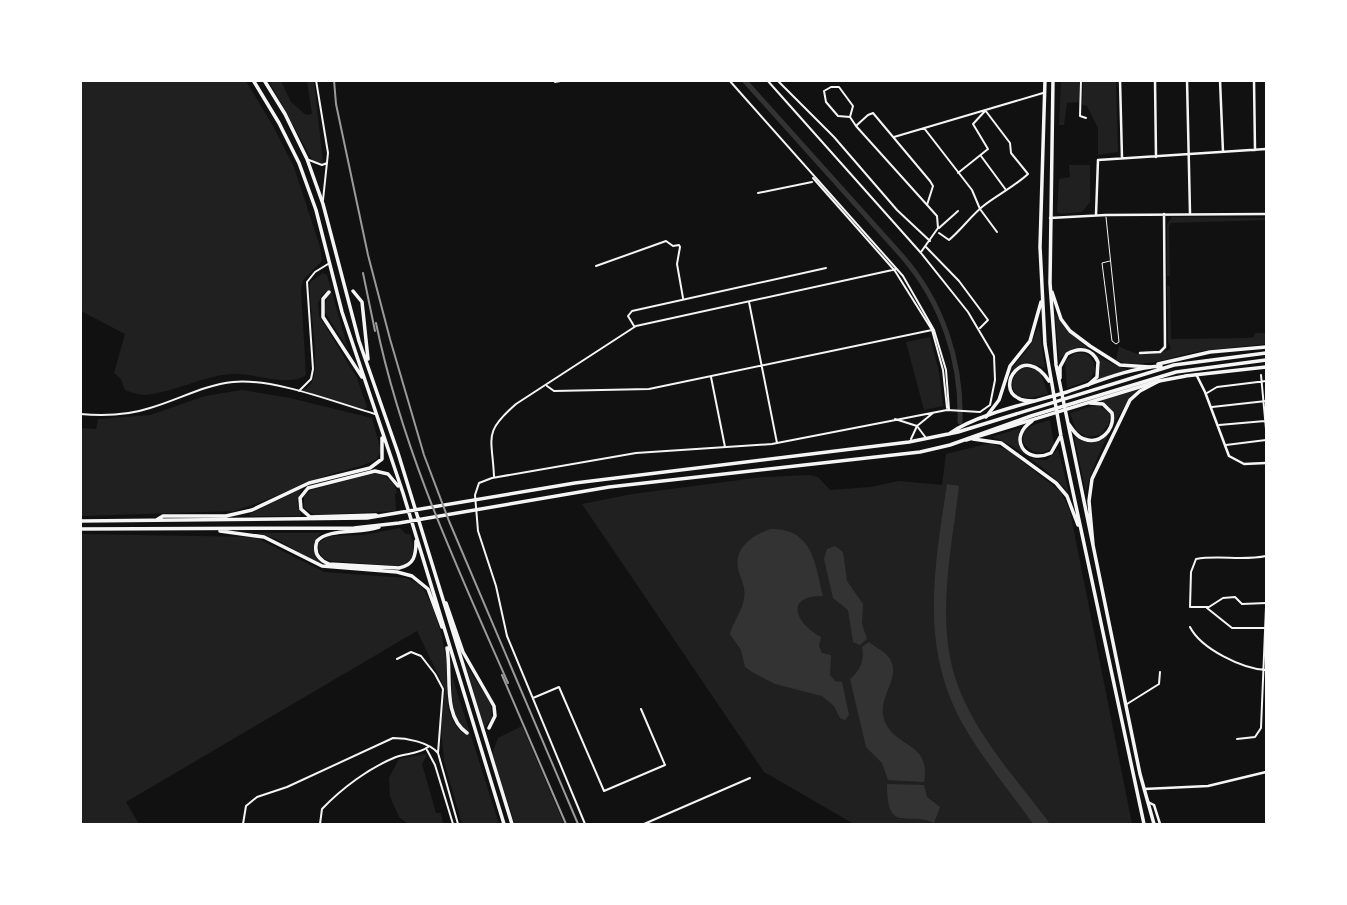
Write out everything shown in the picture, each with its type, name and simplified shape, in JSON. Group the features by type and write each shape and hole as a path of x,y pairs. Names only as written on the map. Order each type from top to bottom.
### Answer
{"main road":[{"path":"253,80 299,163 316,210 329,264 365,382 504,824"},
{"path":"264,80 285,114 307,159 323,204 348,305 512,824"},
{"path":"1045,80 1040,247 1045,344 1061,436 1144,824"},
{"path":"1054,80 1050,283 1060,391 1096,568 1154,824"},
{"path":"1050,283 1058,312 1070,331 1116,364 1149,369 1174,365"},
{"path":"353,291 362,302 364,339 374,385"},
{"path":"329,292 323,299 323,317 365,382"},
{"path":"986,417 999,400 1010,366 1030,341 1042,300"},
{"path":"80,521 353,519 385,516 637,474 909,442 971,428 1177,359 1210,352 1266,347"},
{"path":"1060,391 1062,361 1074,350 1090,352 1098,362 1097,377 1088,385"},
{"path":"948,435 969,422 1149,369 1266,354"},
{"path":"1158,367 1177,359"},
{"path":"972,438 1175,372 1266,360"},
{"path":"1034,401 1020,400 1011,391 1010,380 1016,369 1033,365 1040,368 1051,383"},
{"path":"80,529 334,529 385,525 635,483 894,456 972,438 1159,381 1196,374 1266,367"},
{"path":"1096,568 1089,501 1093,475 1130,400 1140,391 1175,372"},
{"path":"1153,379 1186,376"},
{"path":"1066,421 1077,435 1085,439 1094,440 1105,435 1112,424 1112,413 1103,404 1090,403"},
{"path":"1032,421 1024,426 1020,435 1022,448 1031,455 1045,456 1051,453 1061,436"},
{"path":"153,520 163,516 230,516 252,510 309,483 370,468 382,458 382,432"},
{"path":"972,438 1001,443 1056,483 1067,496 1083,541"},
{"path":"385,516 368,514 310,517 301,509 300,498 308,488 375,471 391,476 402,493"},
{"path":"385,525 368,531 326,534 317,541 316,552 321,560 329,564 399,568 409,565 415,558 415,536"},
{"path":"215,529 264,537 322,566 397,572 412,576 428,589 439,623 445,632 452,713 456,724 467,733"},
{"path":"441,593 465,657 494,706 494,719 489,728"}],"street":[{"path":"316,80 328,153 323,204"},
{"path":"555,82 566,80"},
{"path":"729,80 896,269 933,330 950,410"},
{"path":"585,824 512,650 496,586 478,531 476,489 482,481 636,453 777,443 950,410 980,412 990,405 995,380 994,356 979,329 921,253 767,80"},
{"path":"777,80 834,137 897,210 930,241"},
{"path":"1080,80 1080,116 1086,118"},
{"path":"1121,80 1122,159"},
{"path":"1155,80 1156,157"},
{"path":"1187,80 1191,213"},
{"path":"1220,80 1223,152"},
{"path":"1254,80 1255,149"},
{"path":"850,117 838,116 826,102 824,97 827,89 839,87 849,99 853,106 850,117 856,126 937,216 938,230 949,240 964,228 980,209 1016,186 1028,174 1011,153 1010,143 985,110"},
{"path":"894,138 1045,93"},
{"path":"958,173 986,151 987,146 973,124 985,110"},
{"path":"856,126 873,113 933,186 926,205"},
{"path":"924,128 972,190 980,209 997,232"},
{"path":"1096,215 1098,160 1266,149"},
{"path":"980,155 1006,190"},
{"path":"307,159 321,165 328,162"},
{"path":"758,193 816,181"},
{"path":"921,253 938,230 958,211"},
{"path":"1050,218 1191,213 1266,214"},
{"path":"1140,353 1158,352 1165,347 1164,214"},
{"path":"596,265 666,242 673,246 679,245 677,264 683,299"},
{"path":"925,247 959,281 988,320 979,329"},
{"path":"298,391 310,379 313,369 307,282 315,272 329,264"},
{"path":"634,327 628,316 632,311 826,268"},
{"path":"494,477 491,441 493,426 516,404 634,327 896,269"},
{"path":"749,301 777,443"},
{"path":"546,385 554,391 649,389 933,330"},
{"path":"1196,374 1206,393 1229,456 1244,464 1266,463"},
{"path":"1261,375 1266,429"},
{"path":"711,376 726,448"},
{"path":"1206,393 1217,387 1266,381"},
{"path":"80,414 138,412 205,388 234,382 298,391 376,414"},
{"path":"1211,407 1265,402"},
{"path":"909,442 917,426 934,413"},
{"path":"915,416 917,426 927,439"},
{"path":"894,419 917,426"},
{"path":"1218,425 1266,421"},
{"path":"1225,445 1266,440"},
{"path":"1237,739 1255,737 1261,728 1266,605 1242,604 1235,597 1223,598 1206,607 1190,607 1191,572 1196,559 1208,557 1250,560 1266,556"},
{"path":"1206,607 1232,628 1266,628"},
{"path":"1190,627 1212,649 1239,664 1266,670"},
{"path":"397,659 411,652 421,656 436,674 443,689 438,753 458,824"},
{"path":"1126,704 1159,684 1160,672"},
{"path":"532,699 559,687 604,791 665,765 641,709"},
{"path":"1260,706 1266,706"},
{"path":"243,824 246,806 257,797 287,787 386,740 399,738 438,753"},
{"path":"320,824 322,809 365,774 393,759 428,747"},
{"path":"428,747 453,824"},
{"path":"1144,789 1208,786 1266,772"},
{"path":"644,824 750,778"},
{"path":"1148,802 1154,805 1160,824"}],"lane":[{"path":"1106,215 1119,342 1116,344 1112,341 1102,263 1110,261"}],"shaded area":[{"path":"80,81 246,81 294,167 320,247 322,261 303,280 301,291 306,375 299,379 280,380 231,374 146,395 125,390 121,379 114,373 125,334 81,311"},
{"path":"269,81 281,81 291,102 306,115 312,114 307,81 314,81 323,163 313,161"},
{"path":"1079,81 1079,102 1067,103 1064,125 1059,125 1061,82"},
{"path":"1083,81 1116,81 1118,152 1098,155 1098,128 1087,106 1082,105"},
{"path":"1069,165 1090,165 1090,202 1082,212 1061,214 1057,212 1059,179 1070,177"},
{"path":"1172,217 1266,220 1171,223 1170,276 1167,276 1167,224"},
{"path":"323,273 327,275 348,349 324,311 330,294 328,290 318,303 319,316 357,378 367,407 363,409 303,391 311,384 315,364 310,282"},
{"path":"1167,286 1170,286 1171,339 1246,338 1254,337 1255,333 1266,333 1266,344 1201,351 1148,363 1116,360 1119,346 1145,354 1171,349 1168,342"},
{"path":"1055,313 1086,347 1127,371 1097,381 1100,371 1096,355 1083,349 1067,353 1059,360"},
{"path":"1039,326 1045,368 1027,362 1009,372 1030,346"},
{"path":"930,337 939,372 943,406 924,410 906,342"},
{"path":"1075,353 1089,356 1095,369 1090,380 1067,388 1065,361"},
{"path":"1025,367 1040,371 1048,394 1030,398 1017,396 1013,379 1017,372"},
{"path":"1142,387 1133,395 1108,436 1086,493 1074,436 1084,441 1103,437 1113,424 1113,416 1109,408 1099,401"},
{"path":"242,390 290,398 372,418 381,451 377,459 364,465 328,475 234,511 81,516 80,428 96,429 98,419 150,415 205,396"},
{"path":"1100,406 1110,414 1109,423 1101,435 1086,437 1076,430 1070,413"},
{"path":"1050,420 1054,445 1042,452 1030,449 1023,442 1025,432 1031,426"},
{"path":"1020,428 1020,448 1028,456 1047,460 1058,449 1069,493 1033,461 992,437"},
{"path":"991,443 1009,451 1061,492 1070,511 1132,824 854,824 764,772 582,504 632,494 763,477 809,475 818,477 830,490 870,487 899,481 942,485 946,454"},
{"path":"375,473 387,477 394,485 397,493 396,511 315,515 304,508 304,496 311,490"},
{"path":"947,484 959,486 946,606 949,654 955,677 972,717 984,736 1050,824 1033,824 981,753 950,698 941,669 934,609 935,578"},
{"path":"302,488 297,501 301,516 250,516 250,514"},
{"path":"400,528 410,534 413,554 408,562 398,566 332,561 323,557 319,551 318,544 328,536 363,535"},
{"path":"771,529 796,535 804,541 814,560 823,596 802,601 798,612 805,625 821,637 819,646 822,653 831,655 830,675 835,681 842,682 849,715 845,720 840,718 834,706 822,696 775,684 745,667 741,650 730,634 744,595 738,556 751,539"},
{"path":"257,533 321,533 315,542 314,551 326,566 276,539"},
{"path":"81,534 255,537 324,572 406,578 418,584 432,605 442,638 450,714 459,729 467,735 455,713 452,676 499,824 462,824 444,761 441,728 445,689 417,631 126,802 139,824 81,824"},
{"path":"835,546 843,552 847,581 863,604 862,624 867,639 860,645 853,642 848,610 833,598 824,559 827,549"},
{"path":"869,642 888,656 893,667 883,705 885,722 890,731 912,747 923,760 924,782 888,780 882,763 866,747 850,679 861,665 862,647"},
{"path":"465,663 491,704 492,718 484,728"},
{"path":"522,726 564,824 515,824 492,754 498,738"},
{"path":"427,755 422,764 436,813 441,813 443,824 408,824 399,817 390,797 389,778 399,759"},
{"path":"887,784 924,785 927,797 940,807 934,823 895,816 888,800"}],"waterway":[{"path":"744,80 916,274 947,333 957,377 960,422"}],"railway":[{"path":"334,80 336,104 368,255 424,455 449,521 578,824"},
{"path":"363,273 375,331"},
{"path":"376,323 387,370 415,461 450,550 508,683"},
{"path":"502,675 566,824"}]}
